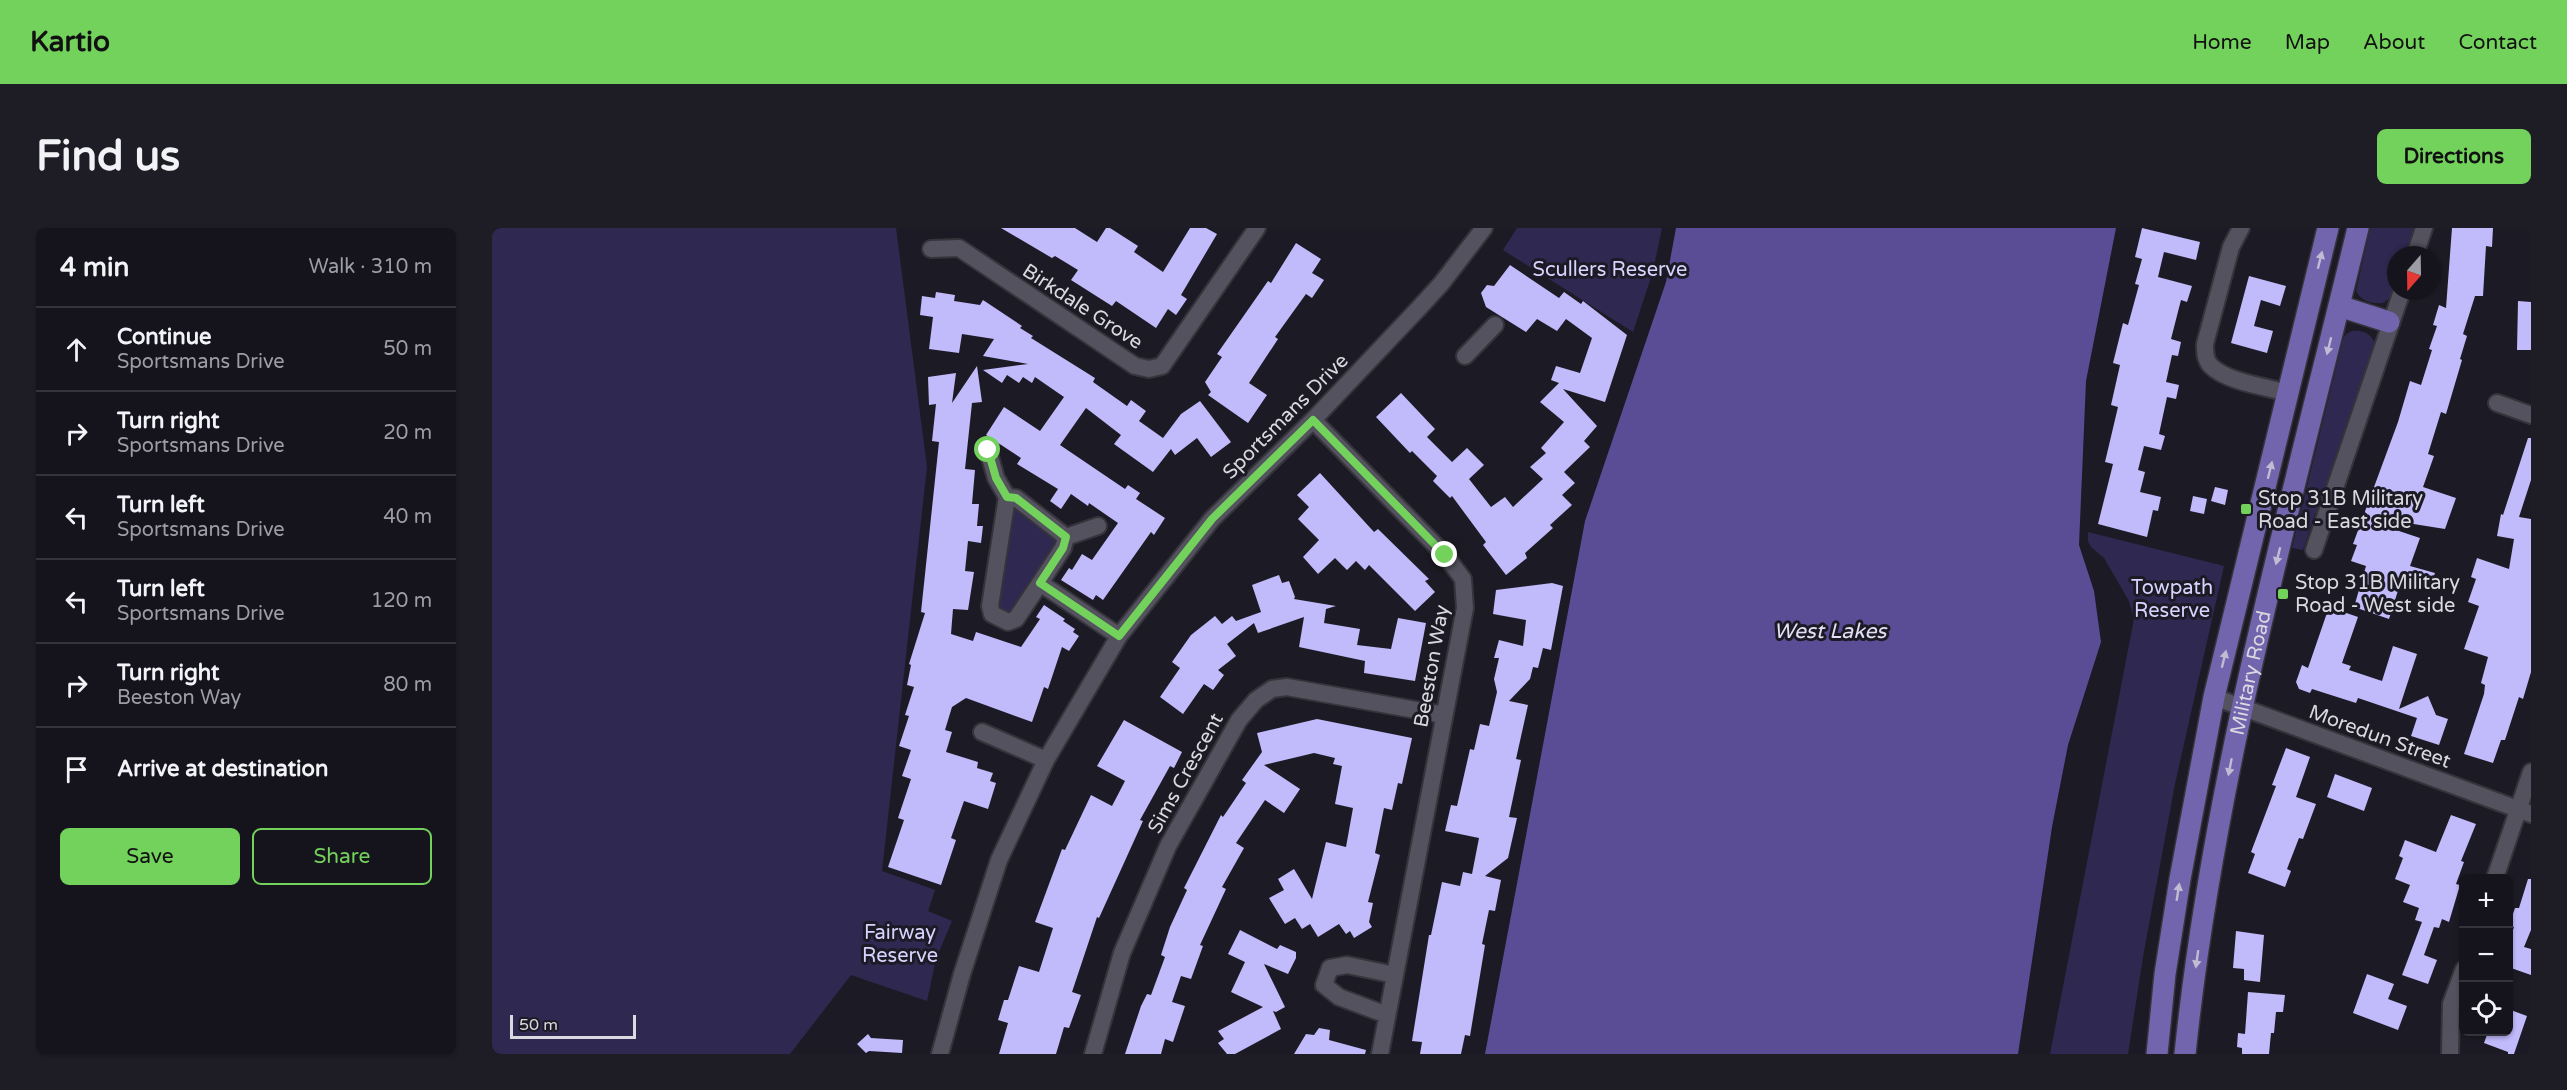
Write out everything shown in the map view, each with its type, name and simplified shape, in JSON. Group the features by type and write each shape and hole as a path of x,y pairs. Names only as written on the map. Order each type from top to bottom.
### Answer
{"main road":[{"name":"Military Road","path":"2157,1054 2165,974 2180,879 2214,698 2328,228"},
{"name":"Military Road","path":"2185,1054 2208,883 2242,708 2358,228"},
{"path":"2339,306 2390,322"}],"street":[{"name":"Birkdale Grove","path":"931,249 959,248 1135,366 1149,369 1162,366 1257,228"},
{"name":"Sportsmans Drive","path":"940,1054 962,974 999,860 1046,760 1119,636 1212,519 1313,420 1441,284 1484,228"},
{"path":"2241,228 2230,247 2205,344 2206,357 2210,366 2224,376 2288,393"},
{"path":"2418,246 2424,228"},
{"path":"2314,550 2399,300"},
{"path":"1465,356 1495,325"},
{"path":"2498,403 2531,415"},
{"name":"Beeston Way","path":"1313,420 1445,555 1463,579 1465,608 1380,1054"},
{"path":"988,450 996,478 1007,497 990,606 992,614 1008,622 1016,619 1063,548 1066,537"},
{"path":"1007,497 1016,498 1066,537"},
{"path":"1066,537 1098,526"},
{"path":"1040,583 1119,636"},
{"name":"Sims Crescent","path":"1093,1054 1122,953 1168,846 1239,720 1256,700 1272,689 1287,687 1444,715"},
{"name":"Moredun Street","path":"2214,698 2525,812"},
{"path":"982,732 1046,760"},
{"path":"2497,874 2525,812 2531,772"},
{"path":"1387,1015 1339,997 1324,985 1330,968 1347,965 1395,975"},
{"path":"2450,1054 2451,1004 2459,981"}],"green space":[{"name":"Fairway Reserve","path":"492,228 896,228 927,467 882,871 935,890 928,911 952,921 936,959 927,1001 851,975 790,1054 492,1054"},
{"name":"Scullers Reserve","path":"1517,228 1662,228 1653,271 1633,332 1503,250"},
{"path":"2370,228 2414,228 2409,246 2387,246 2387,300 2383,303 2368,302 2356,291"},
{"path":"2352,331 2368,335 2375,343 2375,348 2322,507 2315,514 2303,550 2292,548 2343,339"},
{"path":"1007,497 1066,537 1016,619 992,614"},
{"name":"Towpath Reserve","path":"2088,532 2224,566 2175,784 2143,957 2128,1054 2050,1054 2134,619 2129,601 2104,558 2091,547"}],"water":[{"name":"West Lakes","path":"1676,228 2116,228 2086,381 2079,545 2094,591 2101,642 2068,745 2052,827 2018,1054 1485,1054 1585,521 1666,282"}],"building":[{"path":"1001,228 1075,228 1097,242 1106,228 1110,228 1138,246 1134,252 1163,272 1190,228 1206,228 1217,234 1181,295 1187,299 1176,315 1168,309 1156,328 1116,301 1112,306 1071,280 1078,270 1055,256 1052,258"},
{"path":"2142,228 2200,242 2196,260 2164,252 2158,277 2192,286 2187,302 2181,300 2171,339 2181,342 2178,356 2172,355 2166,382 2179,385 2176,399 2167,397 2159,434 2165,436 2161,450 2144,446 2138,470 2145,472 2140,492 2161,497 2158,511 2153,510 2147,537 2098,524 2113,464 2105,462 2118,407 2111,405 2120,365 2113,363 2123,323 2128,325 2139,285 2135,284 2142,259 2135,257"},
{"path":"2452,228 2493,228 2492,247 2486,246 2483,296 2475,296 2463,334 2467,336 2460,359 2462,360 2446,414 2441,412 2428,454 2434,456 2423,487 2456,498 2445,529 2401,522 2399,531 2420,538 2410,566 2435,573 2430,587 2402,578 2389,619 2354,607 2366,566 2351,561 2357,545 2353,544 2398,422 2410,381 2421,385 2432,350 2429,349 2437,326 2433,325 2439,305 2446,308"},
{"path":"1296,243 1321,259 1312,273 1324,280 1312,298 1306,294 1275,337 1278,339 1249,383 1267,395 1248,423 1208,395 1211,392 1205,382 1222,357 1217,354 1268,281 1271,283"},
{"path":"1510,265 1559,298 1564,292 1581,304 1583,301 1627,335 1605,402 1563,389 1597,426 1584,441 1590,447 1564,472 1575,483 1562,495 1572,505 1550,525 1553,528 1525,553 1527,558 1506,575 1483,545 1486,542 1452,496 1450,498 1433,481 1437,476 1412,451 1410,453 1376,417 1401,393 1435,429 1427,437 1452,462 1467,448 1484,465 1469,479 1491,507 1505,497 1513,507 1543,479 1530,467 1546,453 1541,448 1564,422 1540,402 1559,383 1551,380 1556,366 1580,373 1592,338 1566,319 1557,331 1537,319 1526,332 1486,307 1481,293 1487,285 1494,286"},
{"path":"2249,276 2286,286 2280,306 2261,300 2254,326 2273,331 2267,353 2231,343"},
{"path":"936,292 955,295 954,301 980,305 983,300 1022,326 1020,328 1033,336 1031,338 1095,378 1093,382 1127,406 1131,400 1146,411 1139,421 1163,438 1181,414 1200,401 1231,442 1211,457 1197,438 1175,455 1171,449 1153,472 1114,444 1121,435 1086,408 1060,445 1125,489 1128,485 1140,493 1136,499 1165,518 1154,535 1151,532 1103,600 1096,595 1093,600 1061,580 1069,568 1072,570 1082,554 1092,560 1118,523 1071,494 1061,509 1050,501 1058,489 1017,464 1021,458 986,435 1004,407 1040,431 1064,397 1035,377 1032,383 1023,377 1019,383 1007,375 1002,383 983,370 1028,364 983,356 994,339 962,334 959,353 929,349 933,317 920,315 922,296 935,298"},
{"path":"2518,301 2531,302 2531,350 2517,350"},
{"path":"977,366 982,402 972,403 965,469 975,470 972,504 979,504 977,526 983,526 981,543 968,541 965,571 974,572 968,610 953,609 951,634 973,641 976,632 1021,647 1040,619 1036,617 1044,605 1065,619 1063,621 1075,629 1073,632 1079,636 1069,651 1062,647 1048,689 1044,687 1032,722 966,698 952,707 945,730 952,732 946,752 978,762 977,768 993,773 990,781 996,783 988,809 964,801 951,838 956,840 941,885 888,867 904,820 898,818 911,779 902,776 911,750 899,746 909,716 905,715 914,687 907,685 911,665 909,664 925,613 921,612 939,442 932,441 936,404 929,405 928,377 956,373 952,403"},
{"path":"2528,438 2531,438 2531,480 2519,517 2531,519 2531,672 2523,699 2519,697 2505,740 2501,740 2493,763 2464,754 2484,694 2485,685 2481,683 2488,657 2464,649 2479,606 2468,602 2476,579 2471,577 2477,558 2509,569 2514,539 2497,536 2501,514 2503,515"},
{"path":"1320,473 1374,532 1378,529 1429,579 1425,581 1435,592 1415,611 1369,565 1365,570 1356,561 1347,570 1335,558 1318,574 1303,557 1319,540 1298,519 1309,507 1297,495"},
{"path":"2215,487 2228,490 2225,505 2211,501"},
{"path":"2193,496 2207,499 2204,514 2190,511"},
{"path":"1279,575 1282,583 1289,581 1294,599 1336,606 1326,609 1324,623 1360,629 1357,645 1391,649 1398,618 1426,623 1415,681 1364,673 1365,661 1299,647 1304,617 1258,633 1254,623 1227,644 1236,656 1218,670 1224,675 1213,690 1204,684 1183,714 1160,697 1180,668 1172,662 1191,635 1215,616 1222,624 1232,616 1236,621 1261,612 1252,585"},
{"path":"1552,583 1563,586 1551,650 1543,648 1538,668 1533,667 1530,679 1509,701 1528,705 1516,759 1521,760 1509,817 1517,818 1508,858 1485,876 1501,880 1495,911 1489,910 1482,944 1485,945 1470,1036 1465,1035 1461,1054 1420,1054 1422,1042 1412,1041 1429,935 1431,935 1442,882 1460,886 1463,872 1472,874 1479,838 1445,831 1451,805 1457,806 1470,749 1474,750 1480,724 1489,726 1497,692 1494,679 1499,658 1494,658 1499,640 1523,646 1526,620 1493,614 1496,590"},
{"path":"2329,607 2358,617 2342,663 2351,666 2349,670 2382,681 2393,646 2417,654 2399,709 2428,696 2436,715 2448,719 2439,745 2411,736 2417,718 2358,698 2356,703 2312,689 2310,693 2299,689 2296,682 2302,665 2308,668"},
{"path":"1317,719 1412,738 1402,784 1398,783 1392,810 1384,808 1375,853 1380,855 1368,902 1373,903 1369,922 1372,927 1354,938 1350,931 1346,934 1339,924 1318,937 1310,924 1302,929 1295,918 1285,924 1269,898 1284,890 1278,879 1294,869 1312,899 1326,842 1346,847 1353,808 1335,804 1342,766 1333,764 1335,758 1314,753 1264,765 1300,789 1284,813 1265,800 1236,843 1244,848 1222,887 1226,889 1200,945 1203,946 1191,979 1181,976 1172,1002 1185,1006 1173,1042 1165,1039 1161,1054 1125,1054 1141,1006 1147,994 1151,995 1165,957 1161,955 1170,927 1187,890 1184,888 1221,815 1223,817 1246,783 1242,780 1262,752 1257,733"},
{"path":"1124,720 1182,752 1174,768 1170,766 1140,820 1143,821 1099,918 1097,917 1072,992 1081,995 1069,1028 1064,1027 1056,1054 999,1054 1008,1023 998,1020 1004,1000 1008,1000 1019,966 1039,972 1053,928 1035,922 1062,849 1065,850 1091,795 1112,806 1125,781 1097,766"},
{"path":"2286,748 2310,757 2296,797 2316,804 2303,839 2299,838 2287,869 2291,871 2285,887 2248,873 2255,854 2251,852 2276,786 2272,785"},
{"path":"2335,774 2372,788 2364,811 2327,797"},
{"path":"2451,815 2476,824 2461,861 2464,862 2456,884 2459,885 2459,888 2449,922 2442,919 2439,928 2434,927 2424,955 2437,960 2428,984 2402,975 2422,922 2415,920 2419,908 2403,902 2410,885 2395,879 2403,858 2399,856 2405,840 2436,852"},
{"path":"2528,879 2531,879 2531,930 2524,947 2531,949 2531,975 2513,969 2513,914 2515,908 2519,908"},
{"path":"1240,930 1277,949 1280,945 1296,952 1296,958 1288,974 1264,964 1285,1007 1276,1012 1273,1011 1281,1029 1235,1054 1227,1054 1218,1043 1224,1039 1218,1031 1263,1007 1231,992 1245,962 1228,954"},
{"path":"2236,931 2264,935 2260,982 2244,980 2244,969 2233,968"},
{"path":"2367,974 2394,984 2388,999 2407,1006 2398,1030 2353,1013"},
{"path":"2248,992 2285,995 2283,1012 2276,1012 2269,1054 2242,1054 2242,1048 2237,1047 2238,1033 2245,1034"},
{"path":"2513,1011 2527,1016 2514,1054 2508,1054 2508,1052 2484,1043 2487,1036 2513,1036"},
{"path":"1319,1028 1330,1030 1329,1040 1366,1050 1365,1054 1294,1054 1306,1034 1314,1035"},
{"path":"868,1034 871,1038 903,1040 902,1053 869,1051 866,1053 857,1044"}],"place":[{"name":"Stop 31B Military Road - East side","path":"2246,509"},
{"name":"Stop 31B Military Road - West side","path":"2283,594"}],"route":[{"path":"988,450 996,478 1007,497 1016,498 1066,537 1063,548 1040,583 1119,636 1212,519 1313,420 1445,555"}]}
